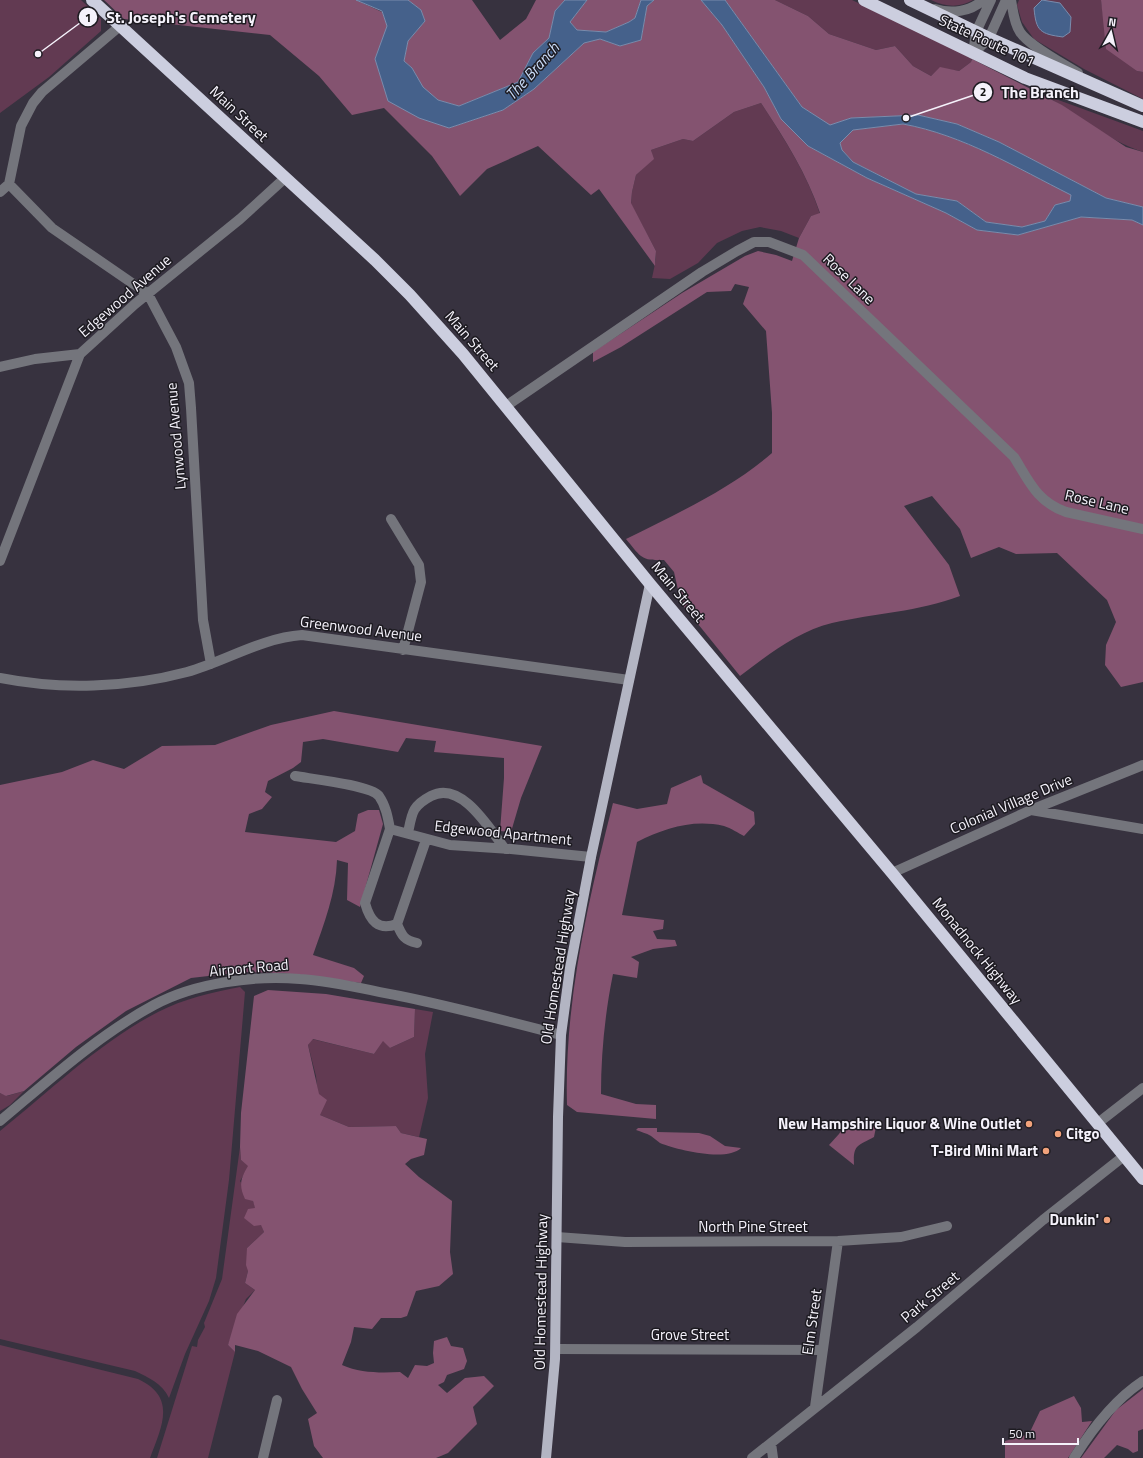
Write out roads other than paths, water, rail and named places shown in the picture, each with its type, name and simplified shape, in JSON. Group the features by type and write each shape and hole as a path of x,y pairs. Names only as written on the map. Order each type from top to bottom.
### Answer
{"highway":[{"name":"Main Street","path":"92,0 375,260 410,295 506,406 650,584 785,744"},
{"name":"State Route 101","path":"864,0 1025,78 1143,122"},
{"name":"State Route 101","path":"915,2 989,38 1143,106"},
{"name":"Monadnock Highway","path":"785,744 1143,1179"}],"main road":[{"name":"Old Homestead Highway","path":"546,1458 556,1348 558,1117 561,1035 570,968 591,857 650,584"}],"street":[{"path":"915,2 938,10 966,11 977,6 983,0"},
{"path":"973,54 976,32 991,0"},
{"path":"973,54 989,38 1006,0"},
{"path":"1011,0 1014,19 1020,33 1029,41 1102,88"},
{"path":"0,192 9,184 21,126 33,103 42,92 120,26"},
{"name":"Edgewood Avenue","path":"0,562 80,354 135,304 240,219 285,178"},
{"name":"Lynwood Avenue","path":"9,184 52,228 148,294 176,347 189,383 203,620 211,664"},
{"name":"Rose Lane","path":"506,406 702,272 754,242 769,242 803,255 1014,457 1037,495 1054,508 1143,529"},
{"path":"0,367 35,359 80,354"},
{"path":"391,519 419,565 421,582 403,650"},
{"name":"Greenwood Avenue","path":"0,678 20,682 58,685 108,685 164,677 211,664 274,639 302,635 629,680"},
{"name":"Colonial Village Drive","path":"892,873 1031,810 1143,765"},
{"path":"295,776 368,788 378,795 385,807 390,829 365,903 368,914 375,923 388,927 398,924"},
{"path":"408,833 413,810 420,802 434,794 446,792 456,796 473,808 505,849"},
{"path":"1031,810 1143,829"},
{"name":"Edgewood Apartment","path":"390,829 408,833 426,840 450,845 591,857"},
{"path":"417,943 406,940 401,935 398,924 426,840"},
{"name":"Airport Road","path":"0,1121 107,1034 155,1005 206,986 249,980 300,979 346,985 459,1008 561,1035"},
{"path":"1098,1123 1143,1088"},
{"name":"Park Street","path":"752,1458 917,1327 1049,1215 1124,1156"},
{"name":"North Pine Street","path":"557,1237 625,1242 838,1241 901,1237 947,1226"},
{"name":"Elm Street","path":"815,1408 838,1241"},
{"name":"Grove Street","path":"556,1348 823,1350"},
{"path":"1074,1458 1087,1437 1112,1407 1143,1381"},
{"path":"263,1458 277,1400"},
{"path":"771,1443 773,1458"}],"water":[{"path":"356,0 408,0 421,10 425,21 408,41 404,61 412,68 423,87 438,100 459,106 518,82 533,53 549,38 555,11 565,0 587,0 570,22 577,30 606,32 635,18 641,0 654,0 647,6 641,40 620,46 600,39 584,43 534,89 503,110 449,128 419,118 388,101 375,59 387,26 382,11"},
{"path":"701,0 725,0 802,107 830,125 851,118 918,115 957,124 999,142 1106,198 1143,207 1143,225 1132,220 1081,217 1018,235 977,230 946,213 867,178 808,146 781,119 764,87 722,25","holes":["903,124 925,129 968,144 1010,164 1071,195 1070,201 1055,205 1045,221 1022,227 986,222 957,201 916,194 853,162 842,150 840,143 853,130"]},
{"path":"1042,0 1060,3 1071,17 1070,32 1063,37 1044,33 1038,26 1034,8"}],"place":[{"name":"St. Joseph's Cemetery","path":"38,54"},
{"name":"The Branch","path":"906,118"},
{"name":"New Hampshire Liquor & Wine Outlet","path":"1029,1124"},
{"name":"Citgo","path":"1058,1134"},
{"name":"T-Bird Mini Mart","path":"1046,1151"},
{"name":"Dunkin'","path":"1107,1220"}]}
